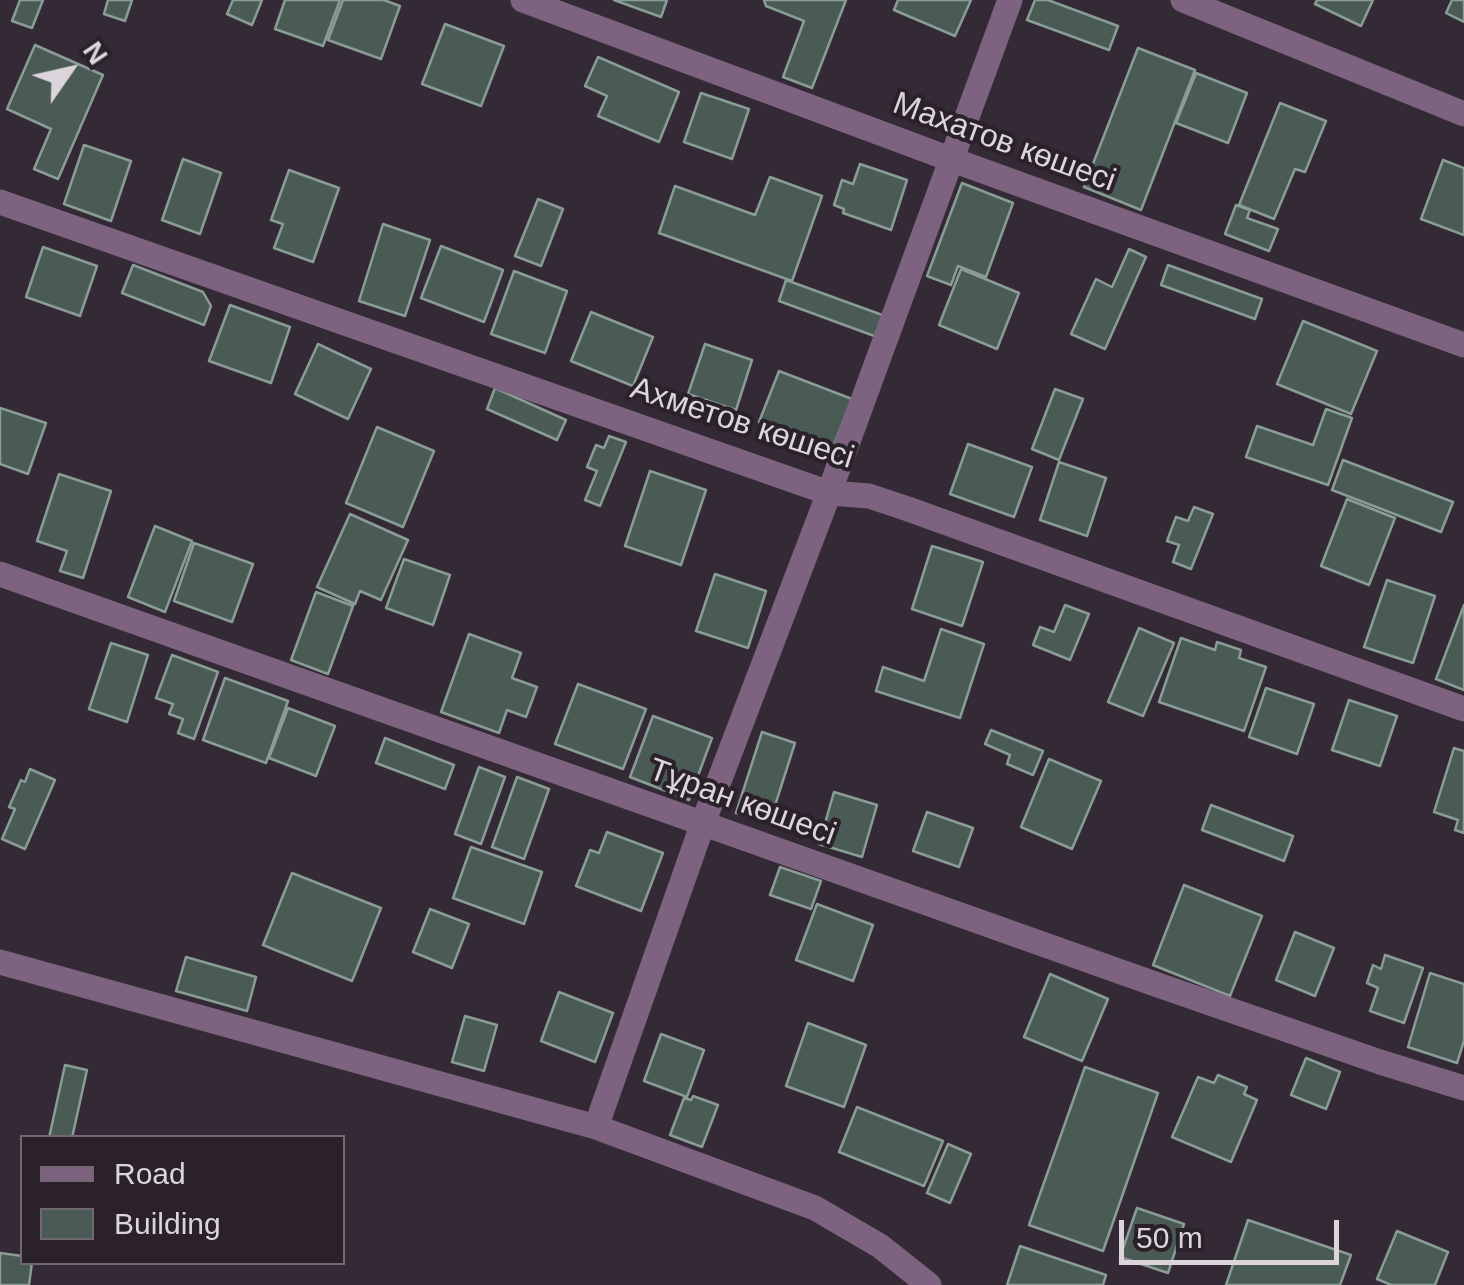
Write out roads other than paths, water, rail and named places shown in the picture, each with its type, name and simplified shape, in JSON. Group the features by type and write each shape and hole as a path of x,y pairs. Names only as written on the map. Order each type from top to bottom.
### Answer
{"street":[{"name":"Махатов көшесі","path":"522,0 1464,345"},
{"path":"596,1126 704,823 1010,0"},
{"path":"1183,0 1464,114"},
{"name":"Ахметов көшесі","path":"0,202 829,493 870,496 908,509 1464,709"},
{"name":"Тұран көшесі","path":"0,574 1342,1049 1464,1088"},
{"path":"0,962 596,1126 815,1208 880,1246 928,1285"}]}
